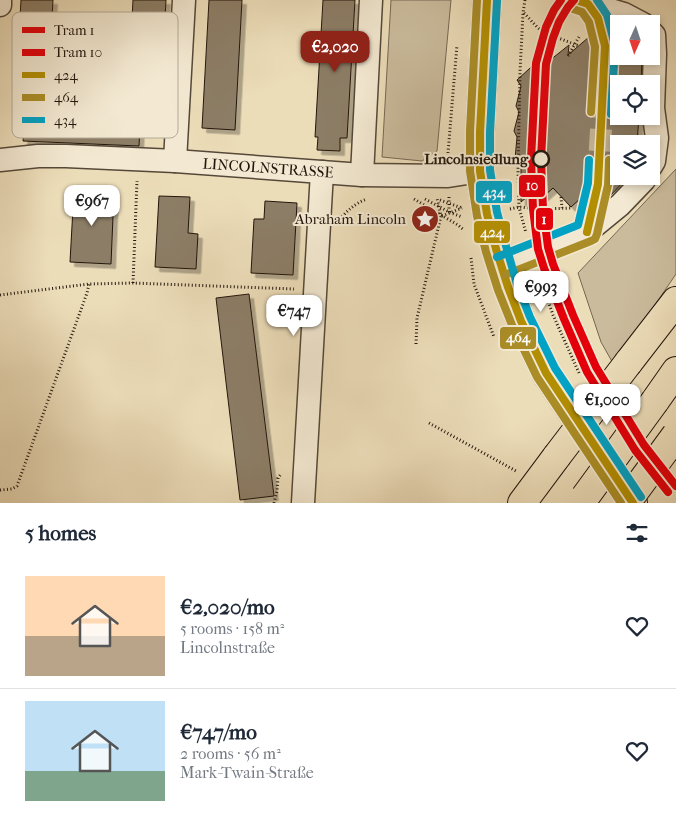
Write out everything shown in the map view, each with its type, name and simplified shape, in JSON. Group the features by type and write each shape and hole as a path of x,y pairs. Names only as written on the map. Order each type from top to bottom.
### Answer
{"main road":[{"path":"487,0 480,132 480,171 487,214 501,266 521,321 546,373 633,503"},
{"path":"522,503 676,301"},
{"path":"583,500 676,371"},
{"path":"626,503 676,435"}],"street":[{"path":"178,107 184,0"},
{"path":"362,175 371,0"},
{"path":"582,2 626,15"},
{"path":"582,2 598,18 605,46 604,74"},
{"path":"654,65 653,108 657,135"},
{"path":"175,161 176,138"},
{"name":"LINCOLNSTRASSE","path":"0,160 38,156 66,156 175,161 362,175 448,176 480,171"},
{"path":"303,503 322,172"},
{"path":"587,232 598,184"},
{"path":"501,266 587,232 620,205 639,185"}],"path":[{"path":"526,0 523,13 520,72 519,206 533,209 562,208 562,197"},
{"path":"523,13 544,32 579,46"},
{"path":"537,61 544,32"},
{"path":"448,152 458,40"},
{"path":"568,56 574,44"},
{"path":"133,283 138,159"},
{"path":"533,209 534,191"},
{"path":"341,218 360,202 372,197"},
{"path":"406,198 416,199 458,225 465,231 467,236"},
{"path":"416,344 417,318 441,216 436,198 463,208 441,216"},
{"path":"470,251 474,284 494,337"},
{"path":"0,295 89,284 133,283 296,289"},
{"path":"0,490 12,489 17,486 88,293 89,284"},
{"path":"429,423 516,471"}],"shaded area":[{"path":"391,0 451,0 437,151 422,161 382,157"},
{"path":"676,169 676,274 614,365 601,342 578,273"}],"building":[{"path":"21,0 53,0 52,12 20,12"},
{"path":"133,0 166,0 165,12 132,12"},
{"path":"209,0 242,0 235,130 202,128"},
{"path":"323,0 355,0 347,138 340,138 340,151 317,150 318,137 315,137"},
{"path":"589,37 592,47 591,74 593,81 597,85 604,87 610,85 610,125 638,125 638,135 610,135 610,179 608,175 600,171 589,175 585,181 581,198 571,207 553,188 534,205 534,191 521,202 521,167 515,159 517,137 514,131 519,112 516,106 521,86 517,80 541,58 539,69 569,45 568,55"},
{"path":"618,65 642,65 641,75 617,75"},
{"path":"23,138 139,138 139,146 23,141"},
{"path":"620,185 608,198 611,186"},
{"path":"74,190 114,193 111,264 70,262"},
{"path":"159,196 190,197 188,233 198,234 196,269 155,267"},
{"path":"265,201 297,203 293,275 251,273 254,219 264,219"},
{"path":"249,294 274,496 240,500 216,298"}],"tunnel":[{"path":"598,184 604,74"}],"tram line":[{"name":"10","path":"561,0 546,27 536,63 531,159 533,209 538,249 564,319 587,372 635,450 668,492"},
{"name":"1","path":"574,0 559,22 546,64 541,159 543,209 548,247 573,315 596,367 644,445 676,486"}],"transit line":[{"name":"464","path":"477,0 470,131 470,171 477,216 486,252 512,325 537,377 621,503"},
{"name":"424","path":"487,0 480,132 480,171 487,214 496,249 521,321 546,373 633,503"},
{"name":"424","path":"576,0 588,4 598,18 605,46 598,184 587,232"},
{"name":"434","path":"597,0 607,15 615,45 613,75"},
{"name":"434","path":"497,1 490,132 490,170 497,212 517,284 530,317 555,368 641,497"},
{"name":"464","path":"573,9 582,12 589,22 595,47 591,112"},
{"name":"434","path":"497,257 578,225 588,183 589,160"},
{"name":"464","path":"505,275 595,239 608,185 609,160"}],"place":[{"name":"Lincolnsiedlung","path":"541,159"},
{"name":"Abraham Lincoln","path":"425,219"}]}
